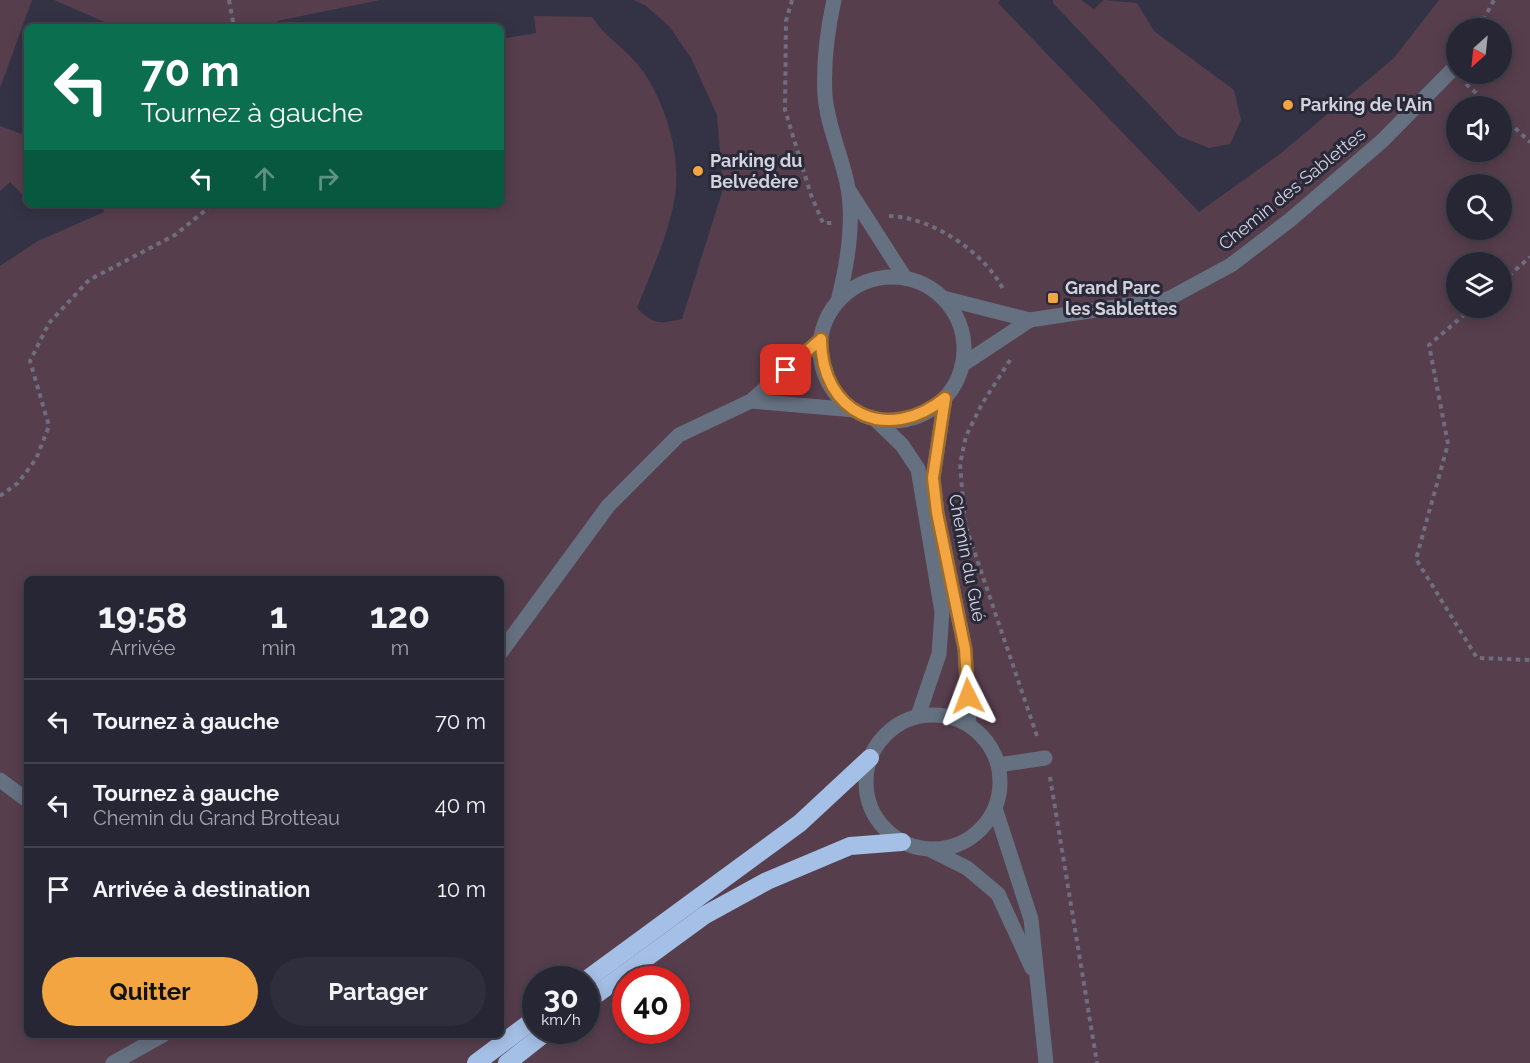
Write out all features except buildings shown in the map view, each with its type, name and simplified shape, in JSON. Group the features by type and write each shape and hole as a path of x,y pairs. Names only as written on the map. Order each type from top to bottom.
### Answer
{"highway":[{"path":"600,970 800,823 870,758"},
{"path":"600,992 705,915 767,881 850,846 902,842"},
{"path":"476,1063 522,1028"},
{"path":"507,1063 531,1044"}],"street":[{"path":"834,0 825,44 825,97 848,187 849,221 843,281 837,302"},
{"name":"Chemin des Sablettes","path":"1021,322 1168,299 1231,265 1290,220 1382,141 1446,76"},
{"path":"848,187 904,278"},
{"path":"886,277 904,278 932,289 943,298 957,318 964,341 962,365 956,383 945,398 930,410 913,418 894,421 875,419 855,410 839,397 827,380 821,360 821,339 826,319 837,302 851,290 868,281 886,277"},
{"path":"943,298 1021,322"},
{"path":"962,365 1021,322"},
{"path":"504,648 608,506 679,435 751,401 821,339"},
{"name":"Chemin du Gué","path":"945,398 933,478 937,513 965,649 969,725"},
{"path":"751,401 855,410"},
{"name":"Chemin du Gué","path":"875,419 902,445 918,469 942,612 939,654 918,716"},
{"path":"930,849 953,846 969,839 982,828 995,808 1000,784 998,765 991,747 969,725 947,716 918,716 894,727 882,738 870,758 866,789 870,806 887,832 902,842 930,849 967,868 998,894 1038,979"},
{"path":"998,765 1045,758"},
{"path":"0,780 24,798"},
{"path":"995,808 1031,919 1046,1063"},
{"path":"113,1063 158,1038"}],"path":[{"path":"229,0 233,24"},
{"path":"792,0 786,21 785,110 811,195 823,223 849,221"},
{"path":"1484,18 1494,0"},
{"path":"1466,84 1480,96"},
{"path":"1512,125 1530,142"},
{"path":"0,496 18,483 36,459 49,426 30,361 49,323 89,280 175,235 209,207"},
{"path":"865,218 899,216 957,240 979,257 998,278 1021,322 1016,350 982,404 966,436 960,464 965,524 1045,758 1096,1063"},
{"path":"1512,273 1530,257"},
{"path":"1460,318 1429,345 1448,444 1416,559 1477,658 1530,660"}],"shaded area":[{"path":"0,0 32,0 0,88"},
{"path":"54,0 380,0 277,21 278,24 109,24"},
{"path":"634,0 1000,0 998,3 1199,212 1280,154 1394,58 1439,0 1530,0 1530,1063 0,1063 0,266 38,241 104,212 102,207 504,207 504,38 536,33 534,16 592,17 603,31 630,56 651,83 670,130 676,163 675,196 664,239 637,308 648,318 657,322 682,319 723,189 717,115 691,58 669,26 646,6"},
{"path":"1053,0 1081,0 1094,9 1104,0 1137,3 1154,31 1234,90 1241,120 1230,144 1209,148 1179,136 1053,3"},
{"path":"0,126 24,135 24,196 10,182 0,191"}],"place":[{"name":"Parking de l'Ain","path":"1288,105"},
{"name":"Parking du Belvédère","path":"698,171"},
{"name":"Grand Parc les Sablettes","path":"1053,298"}],"route":[{"path":"786,370 821,339 821,360 827,380 839,397 855,410 875,419 894,421 913,418 930,410 945,398 933,478 937,513 965,649 968,696"}]}
